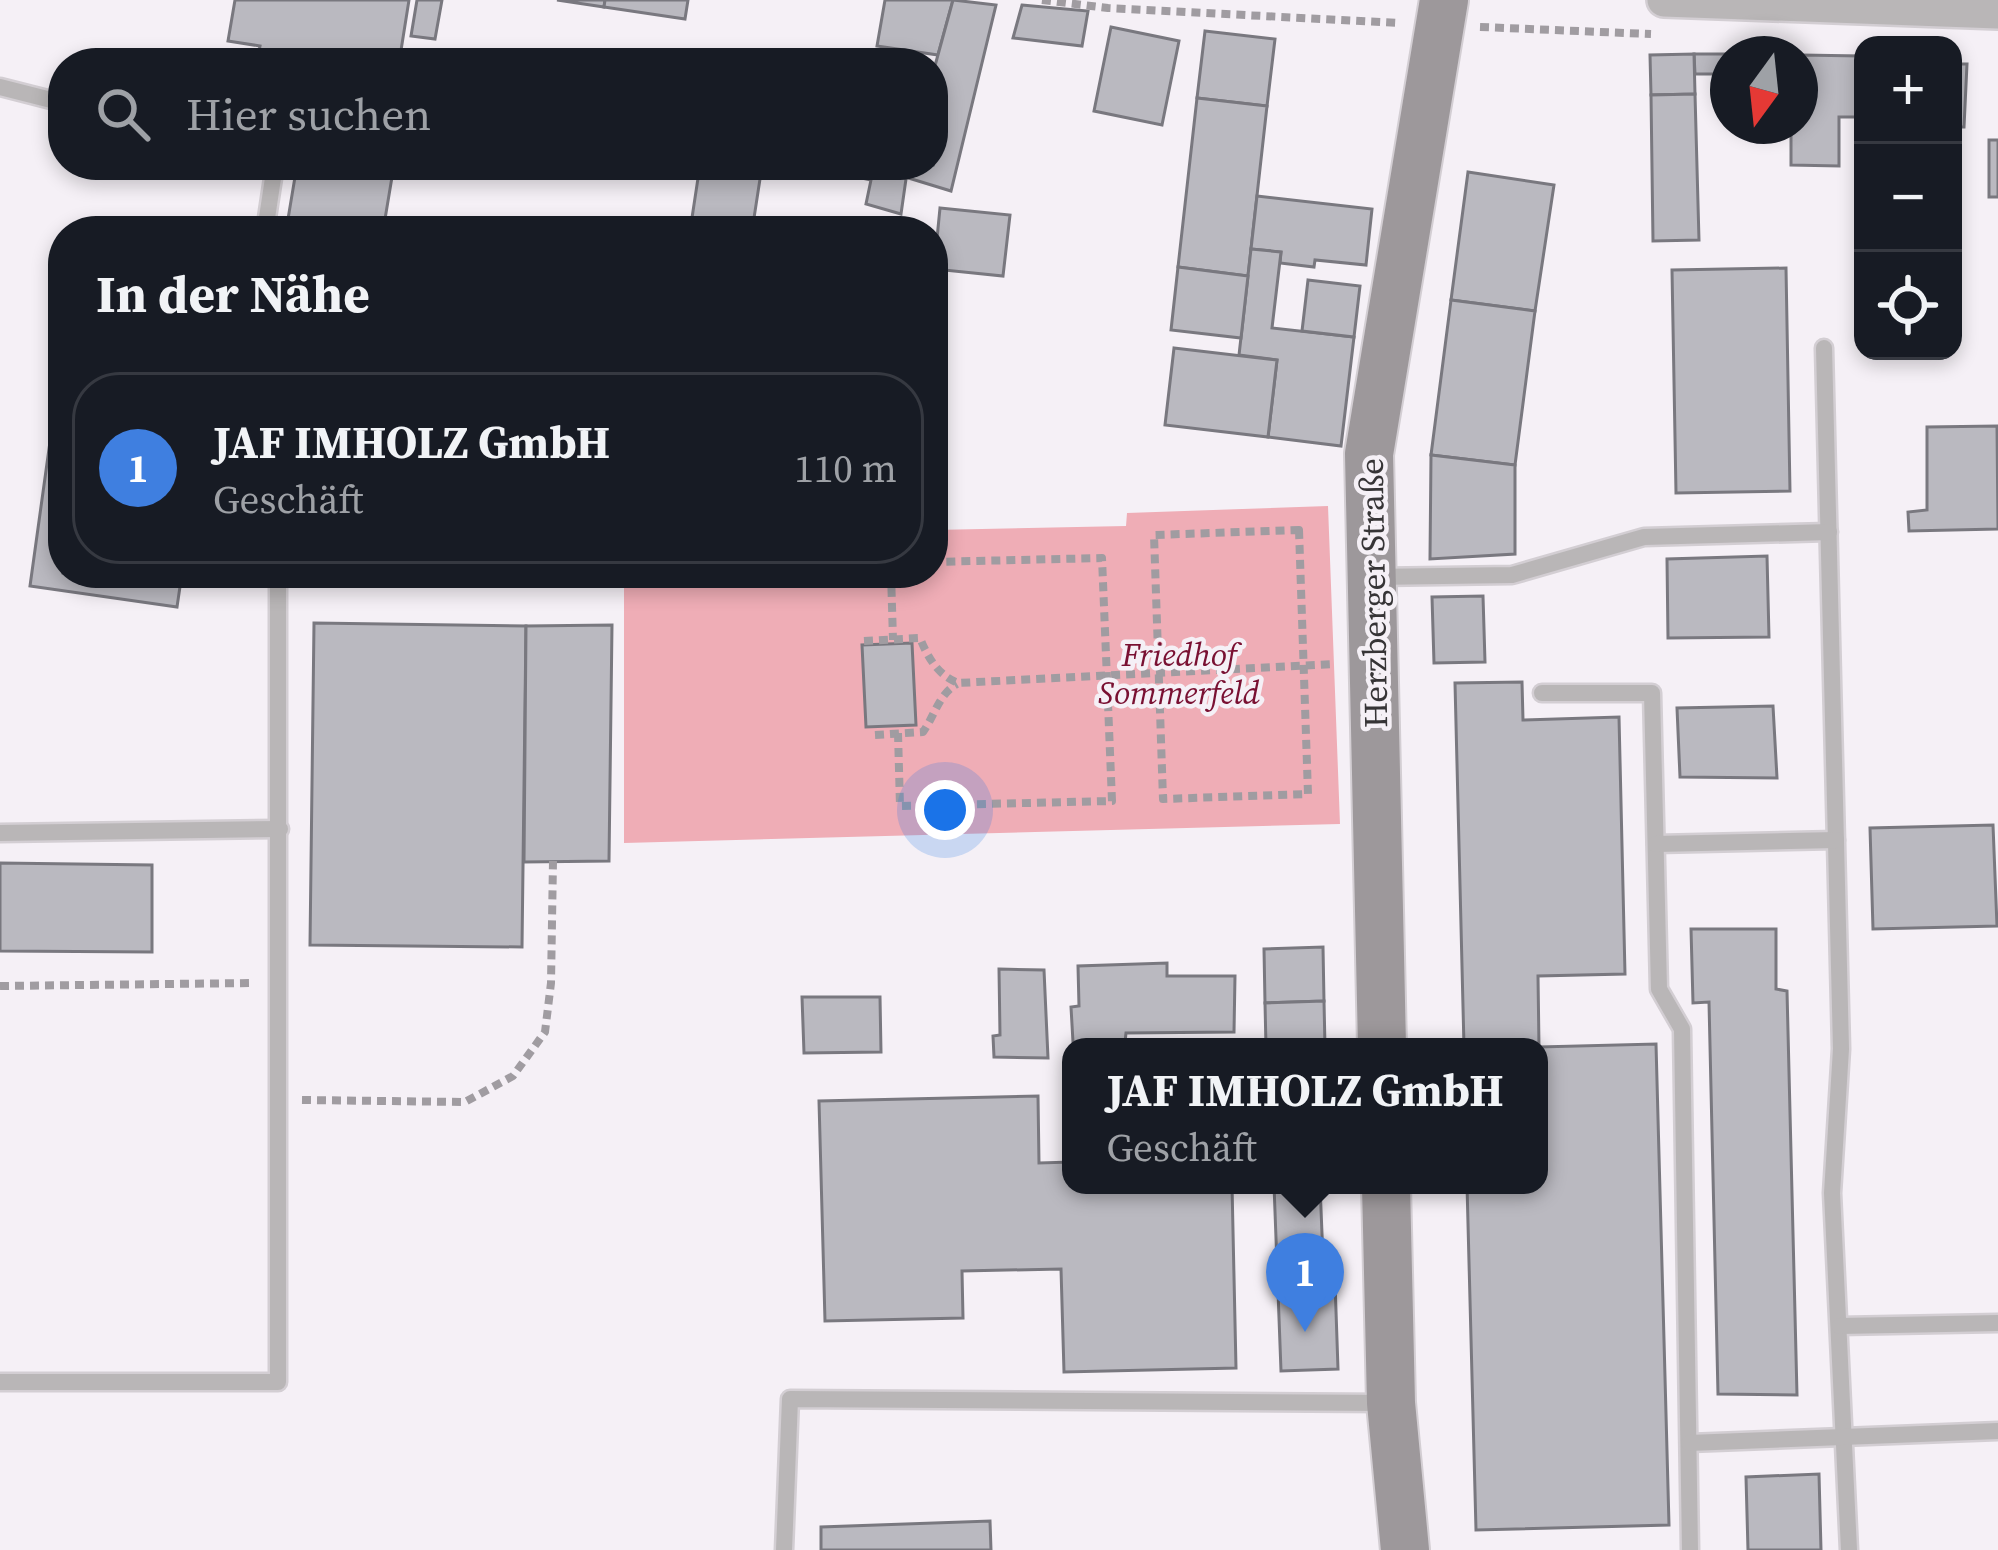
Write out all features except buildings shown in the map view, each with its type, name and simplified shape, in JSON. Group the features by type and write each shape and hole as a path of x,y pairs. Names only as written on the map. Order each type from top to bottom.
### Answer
{"main road":[{"name":"Herzberger Straße","path":"1382,1038 1370,454 1442,13"},
{"path":"1385,1194 1391,1403 1405,1550"}],"street":[{"path":"1664,0 1958,5 1998,12"}],"lane":[{"path":"0,87 48,99"},
{"path":"267,216 273,180"},
{"path":"1824,348 1841,1049 1832,1193 1849,1550"},
{"path":"1371,578 1512,575 1645,537 1829,532"},
{"path":"0,1382 278,1382 278,588"},
{"path":"1542,693 1652,693 1659,988 1682,1029 1690,1550"},
{"path":"0,833 280,830"},
{"path":"1656,844 1836,840"},
{"path":"1840,1326 1998,1323"},
{"path":"784,1550 790,1399 1391,1403"},
{"path":"1689,1443 1998,1431"}],"path":[{"path":"1042,0 1442,13 1655,34"},
{"path":"1299,530 1308,794 1163,799 1159,674 1154,535 1299,530"},
{"path":"898,733 900,806 1112,801 1102,558 948,562"},
{"path":"891,588 893,640"},
{"path":"864,641 920,638 935,666 958,683 1372,663"},
{"path":"875,735 923,731 947,690 958,683"},
{"path":"279,1099 465,1102 513,1076 545,1032 551,983 553,861"},
{"path":"0,986 280,982"}],"green space":[{"name":"Friedhof Sommerfeld","path":"1328,506 1340,824 624,843 624,588 948,588 948,530 1126,526 1127,513"}],"place":[{"name":"JAF IMHOLZ GmbH","path":"1305,1332"}]}
